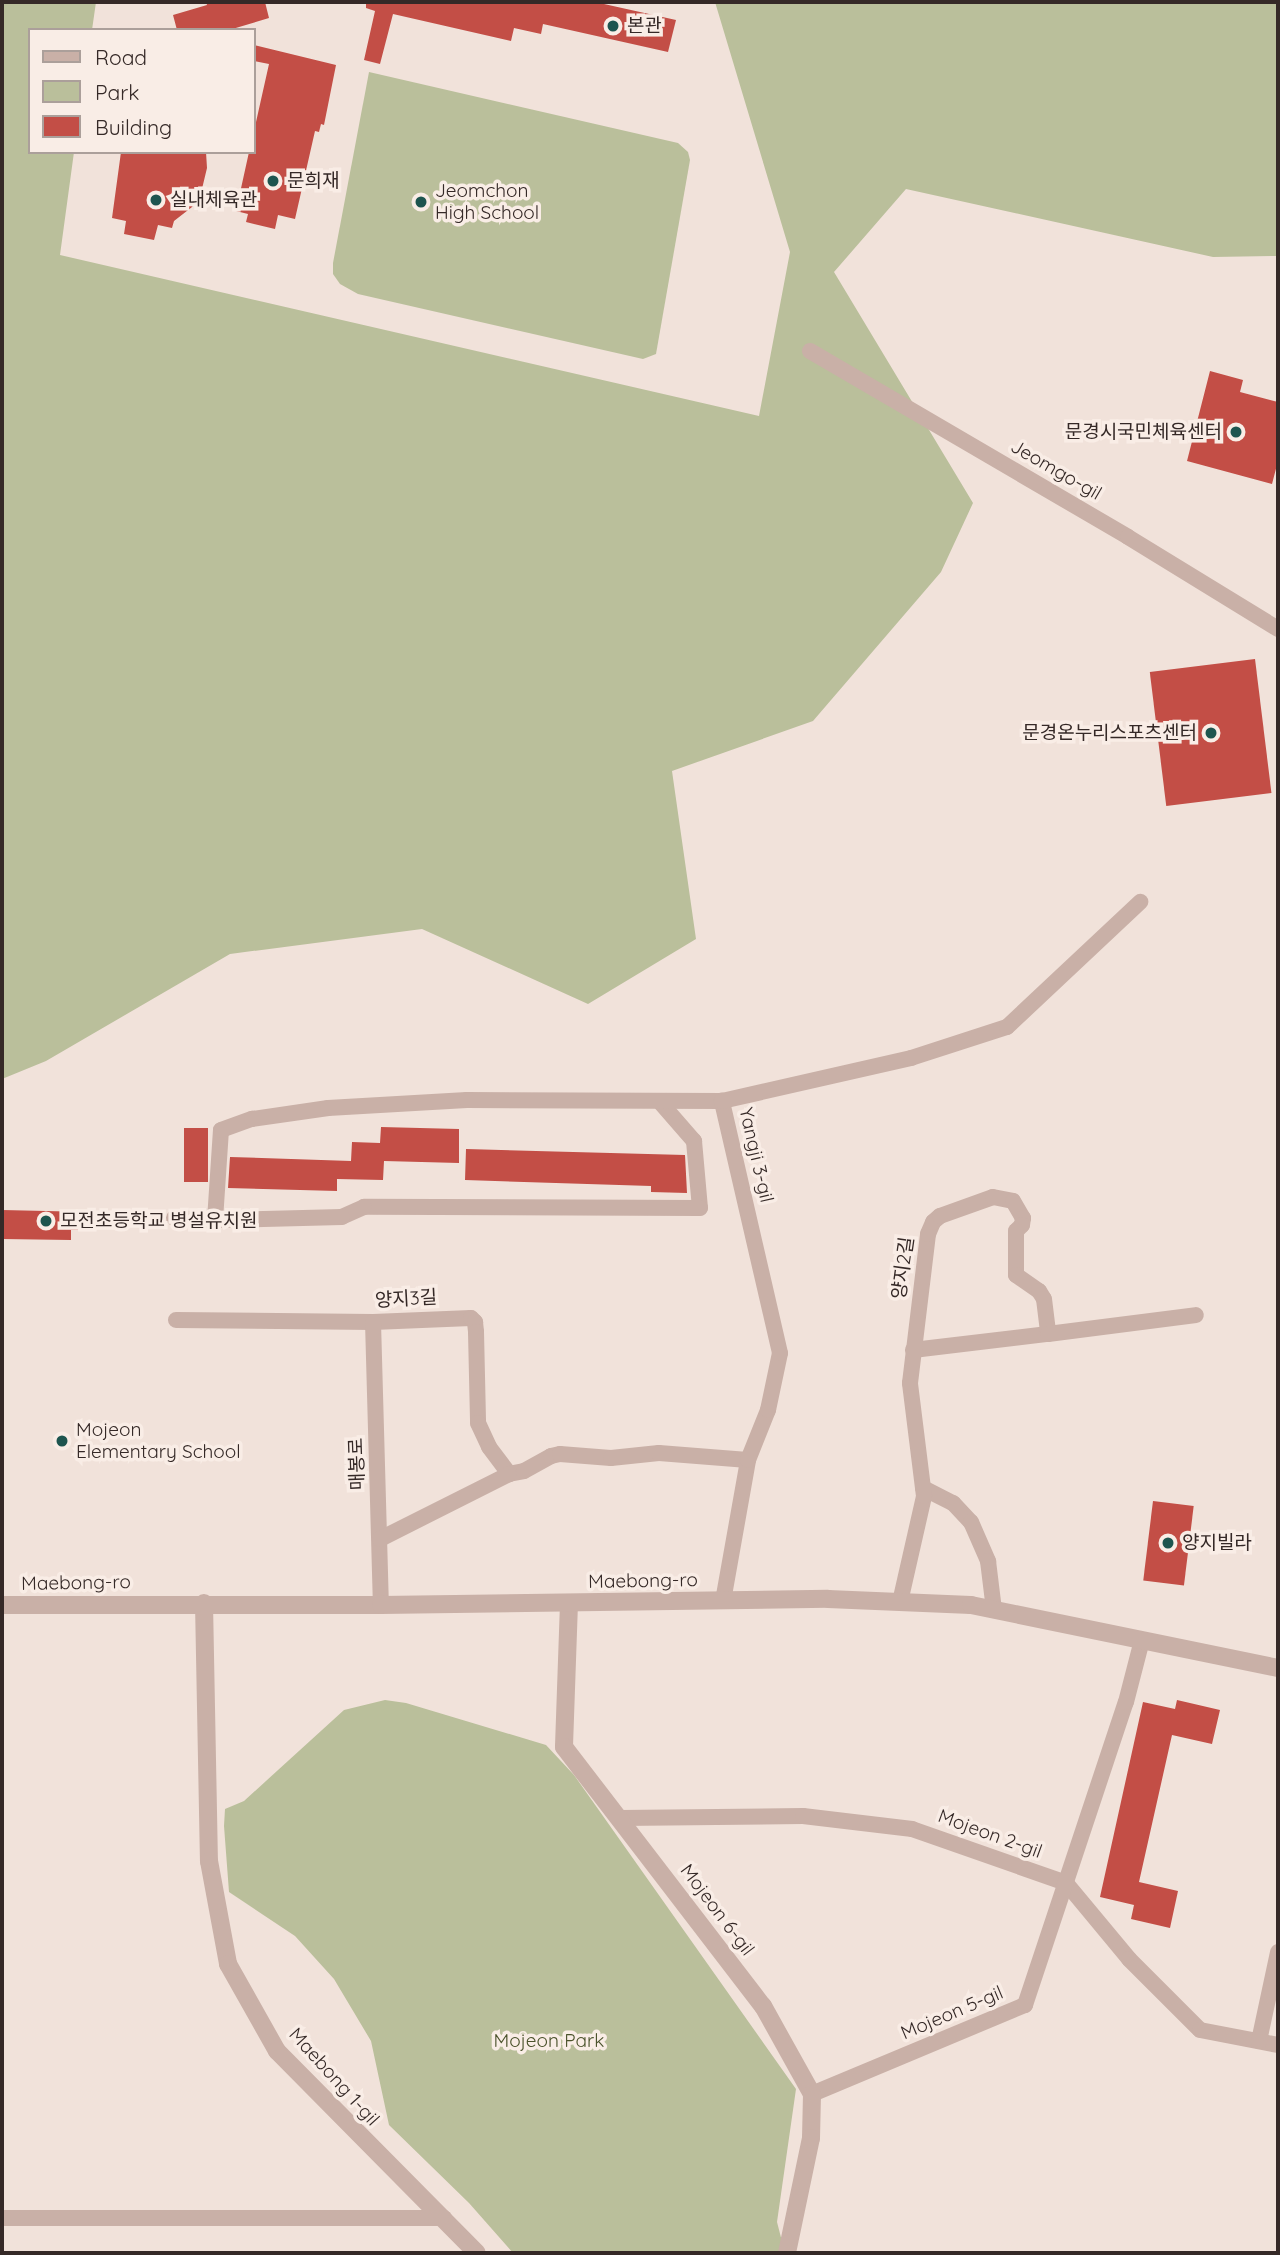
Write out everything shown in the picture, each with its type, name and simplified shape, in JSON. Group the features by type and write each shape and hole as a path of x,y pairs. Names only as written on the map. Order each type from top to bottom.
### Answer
{"street":[{"name":"Jeomgo-gil","path":"810,351 1128,537 1278,629"},
{"name":"Yangji 3-gil","path":"723,1601 748,1460 768,1410 780,1353 722,1101 911,1058 1007,1027 1140,902"},
{"path":"215,1220 221,1130 252,1119 328,1108 467,1100 722,1101"},
{"path":"174,1218 215,1220 342,1217 365,1207 700,1208 694,1141 660,1102"},
{"name":"양지2길","path":"900,1602 923,1488 911,1383 928,1234 933,1222 940,1216 993,1196 1002,1196 1020,1209 1022,1225 1016,1231 1016,1275 1039,1291 1044,1299 1048,1334"},
{"path":"913,1350 1196,1315"},
{"name":"양지3길","path":"176,1320 373,1322 464,1317 475,1322 478,1423 494,1456 509,1474"},
{"name":"매봉로","path":"373,1322 381,1605"},
{"path":"380,1539 509,1474 524,1471 560,1454 611,1458 659,1453 748,1460"},
{"path":"923,1488 953,1503 971,1522 988,1561 995,1610"},
{"name":"Maebong-ro","path":"2,1605 381,1605 828,1599 971,1605 1278,1668"},
{"name":"Maebong 1-gil","path":"204,1603 209,1861 228,1964 278,2052 364,2143 477,2253"},
{"name":"Mojeon 6-gil","path":"569,1603 564,1747 764,2006 812,2094 811,2138 788,2253"},
{"name":"Mojeon 5-gil","path":"812,2094 1026,2005 1126,1702 1142,1640"},
{"name":"Mojeon 2-gil","path":"621,1818 803,1816 912,1829 1066,1883"},
{"path":"1066,1883 1137,1968 1200,2030 1278,2045"},
{"path":"1258,2042 1278,1952"},
{"path":"2,2218 443,2218"}],"green space":[{"path":"2,2 96,2 92,28 28,28 28,154 74,154 60,255 759,416 790,252 715,2 1278,2 1278,256 1213,257 906,189 834,272 973,503 941,572 813,721 672,771 696,939 588,1004 422,929 230,954 46,1061 2,1079"},
{"path":"369,72 678,143 688,152 690,160 656,354 643,359 358,294 340,284 333,274 333,263"},
{"name":"Mojeon Park","path":"385,1700 406,1703 546,1745 574,1775 796,2089 777,2222 785,2253 513,2253 469,2203 389,2125 371,2041 334,1979 295,1936 229,1892 224,1826 225,1809 244,1801 344,1710"}],"building":[{"path":"206,2 265,2 269,18 236,28 176,28 173,15 207,5"},
{"name":"본관","path":"366,2 595,2 676,20 668,52 543,24 541,34 514,28 511,41 393,14 380,64 364,60 375,11 366,8"},
{"name":"문희재","path":"256,45 336,65 324,125 321,124 319,132 315,131 295,219 278,215 275,229 246,222 248,214 236,211 249,154 256,154 256,122 269,64 256,61"},
{"name":"실내체육관","path":"121,154 206,154 207,168 201,193 192,207 174,221 172,228 158,225 154,240 124,234 126,221 112,218"},
{"name":"문경시국민체육센터","path":"1210,371 1243,380 1240,392 1278,402 1278,461 1272,484 1187,461"},
{"name":"문경온누리스포츠센터","path":"1255,659 1271,793 1166,806 1150,672"},
{"path":"381,1127 459,1129 459,1163 384,1161 383,1180 337,1179 337,1191 228,1188 230,1157 351,1161 352,1142 380,1143"},
{"path":"184,1128 208,1128 208,1182 184,1182"},
{"path":"466,1149 685,1155 687,1193 651,1192 651,1186 465,1180"},
{"name":"모전초등학교 병설유치원","path":"2,1210 90,1212 90,1230 71,1230 71,1240 2,1239"},
{"name":"양지빌라","path":"1153,1501 1194,1506 1184,1585 1143,1580"},
{"path":"1177,1700 1220,1710 1212,1744 1172,1735 1139,1882 1178,1891 1170,1928 1131,1919 1134,1905 1100,1897 1143,1702 1175,1709"}],"place":[{"name":"본관","path":"613,26"},
{"name":"문희재","path":"273,181"},
{"name":"실내체육관","path":"156,200"},
{"name":"Jeomchon High School","path":"421,202"},
{"name":"문경시국민체육센터","path":"1236,432"},
{"name":"문경온누리스포츠센터","path":"1211,733"},
{"name":"모전초등학교 병설유치원","path":"46,1221"},
{"name":"Mojeon Elementary School","path":"62,1441"},
{"name":"양지빌라","path":"1168,1543"}]}
